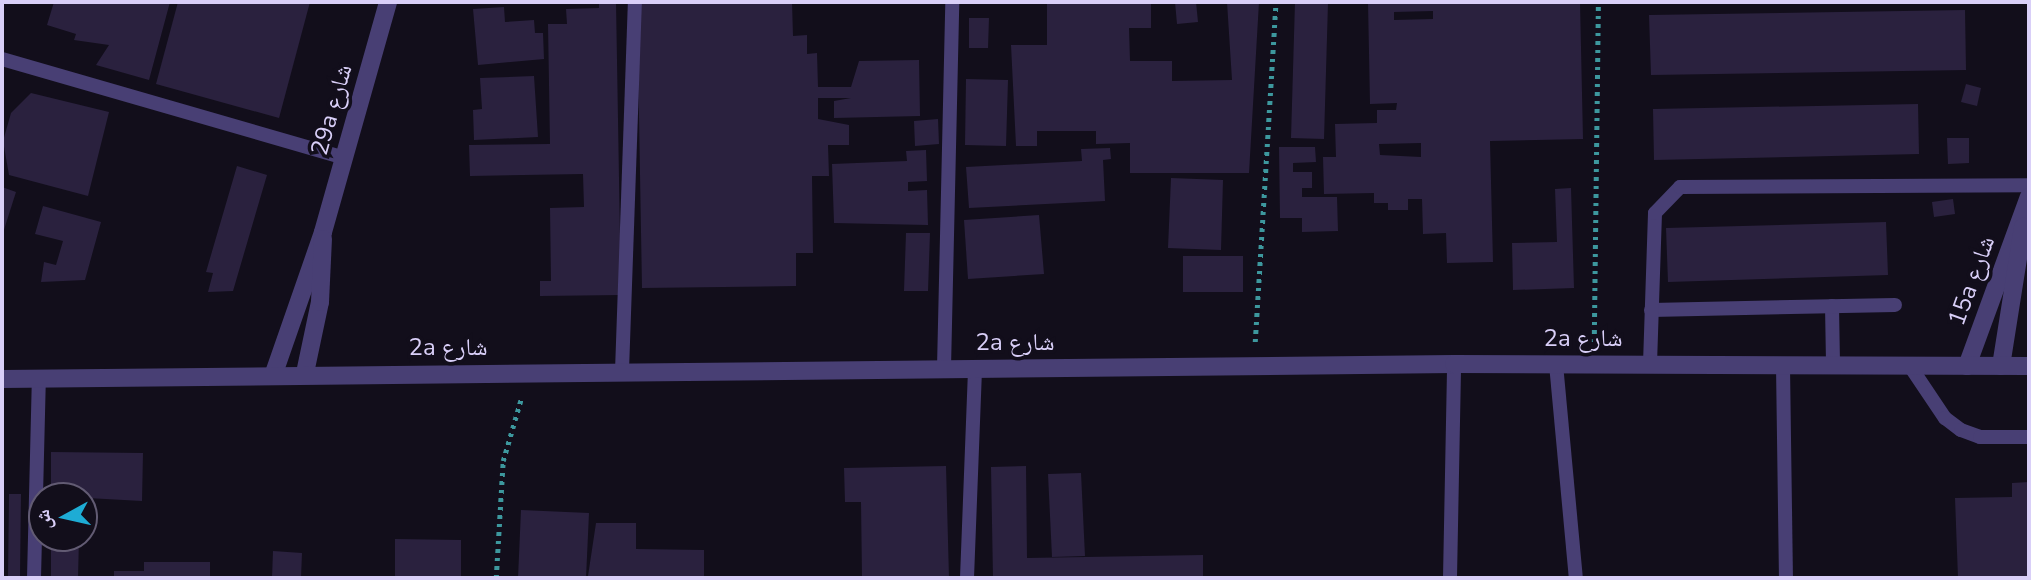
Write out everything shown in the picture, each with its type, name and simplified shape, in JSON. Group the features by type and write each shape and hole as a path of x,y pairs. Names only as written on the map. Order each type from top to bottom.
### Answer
{"street":[{"name":"29a شارع","path":"274,373 323,232 388,2"},
{"name":"15a شارع","path":"2001,366 2027,205"},
{"name":"15a شارع","path":"1967,366 2027,205"},
{"name":"29a شارع","path":"305,373 320,302 323,232"},
{"name":"2a شارع","path":"2,379 274,373 1253,368 1454,364 2029,366"}],"lane":[{"path":"622,371 635,2"},
{"path":"944,368 952,2"},
{"path":"2,59 344,158"},
{"path":"1650,364 1655,213 1680,187 2029,185"},
{"path":"1651,310 1895,305"},
{"path":"1832,306 1833,366"},
{"path":"1450,578 1454,364"},
{"path":"1556,364 1576,578"},
{"path":"1783,366 1786,578"},
{"path":"1910,366 1945,418 1961,430 1980,437 2029,437"},
{"path":"967,578 975,368"},
{"path":"34,578 40,378"},
{"path":"2,379 2,385"}],"path":[{"path":"1253,368 1276,2"},
{"path":"1593,364 1598,2"},
{"path":"496,578 503,461 531,372"}],"building":[{"path":"54,2 170,2 149,80 96,65 109,45 74,40 76,34 47,25"},
{"path":"178,2 310,2 279,118 156,84"},
{"path":"599,2 616,2 621,295 540,296 540,281 551,281 550,208 584,207 583,174 470,176 469,145 550,144 548,24 567,24 566,9 599,8"},
{"path":"637,2 792,2 793,36 807,35 807,54 817,53 818,87 851,87 859,61 919,60 920,116 834,118 834,101 851,98 818,98 818,119 849,125 849,145 828,145 829,176 812,176 813,253 796,253 796,286 642,288"},
{"path":"1047,2 1151,2 1151,28 1129,28 1130,61 1172,61 1172,81 1232,80 1227,2 1259,2 1249,173 1130,173 1130,143 1096,144 1096,131 1037,131 1037,146 1016,146 1011,45 1047,45"},
{"path":"1175,2 1196,2 1198,22 1177,24"},
{"path":"1295,2 1328,3 1324,139 1291,138"},
{"path":"1368,2 1580,2 1583,139 1490,141 1493,262 1447,263 1446,233 1423,234 1422,199 1408,199 1408,210 1388,210 1388,203 1374,203 1374,193 1324,194 1323,157 1336,157 1335,124 1377,123 1377,110 1396,110 1397,103 1370,104","holes":["1433,11 1433,19 1394,20 1394,12","1421,143 1421,157 1380,155 1379,144"]},
{"path":"504,7 505,22 534,20 535,33 543,33 544,59 478,65 473,9"},
{"path":"1965,10 1966,70 1651,75 1649,15"},
{"path":"969,18 989,18 988,48 969,48"},
{"path":"534,76 538,137 474,140 473,110 482,109 480,78"},
{"path":"966,79 1008,80 1006,146 965,145"},
{"path":"1966,84 1981,88 1977,106 1961,102"},
{"path":"31,93 109,112 88,196 9,175 3,141 11,113"},
{"path":"1918,104 1919,154 1654,160 1653,109"},
{"path":"938,119 939,144 915,146 914,121"},
{"path":"1947,138 1969,138 1969,163 1948,164"},
{"path":"1279,147 1315,147 1316,162 1293,163 1293,172 1312,172 1312,188 1302,188 1302,197 1337,197 1338,231 1302,232 1302,218 1280,218"},
{"path":"1110,148 1111,159 1103,160 1105,201 969,208 966,167 1082,161 1081,149"},
{"path":"926,150 927,181 908,182 908,191 927,190 928,225 834,223 832,164 907,161 906,151"},
{"path":"237,166 267,175 233,291 208,292 213,273 206,272"},
{"path":"1171,178 1223,180 1221,250 1168,248"},
{"path":"2,187 16,192 2,236"},
{"path":"1571,188 1574,288 1513,290 1512,243 1557,242 1555,189"},
{"path":"1953,199 1955,214 1934,217 1932,202"},
{"path":"43,206 101,222 85,280 41,282 44,262 56,265 63,241 35,234"},
{"path":"1039,215 1044,274 968,279 964,220"},
{"path":"1886,222 1888,275 1668,282 1666,228"},
{"path":"906,233 930,233 928,291 904,291"},
{"path":"1183,256 1243,256 1243,292 1183,292"},
{"path":"51,452 143,453 142,501 98,499 98,482 51,482"},
{"path":"946,466 949,578 862,578 861,502 845,502 844,468"},
{"path":"1026,466 1027,558 1203,555 1203,578 993,578 991,467"},
{"path":"1081,473 1085,556 1052,557 1048,474"},
{"path":"2029,482 2029,578 1958,578 1955,498 2012,497 2012,483"},
{"path":"9,494 21,494 20,578 8,578"},
{"path":"521,510 589,513 586,578 518,578"},
{"path":"596,523 636,523 636,549 704,550 704,578 588,576"},
{"path":"395,539 461,540 461,578 395,578"},
{"path":"273,551 302,553 301,578 272,578"},
{"path":"51,552 79,552 78,578 51,578"},
{"path":"144,562 210,562 210,578 114,578 114,571 144,571"}]}
